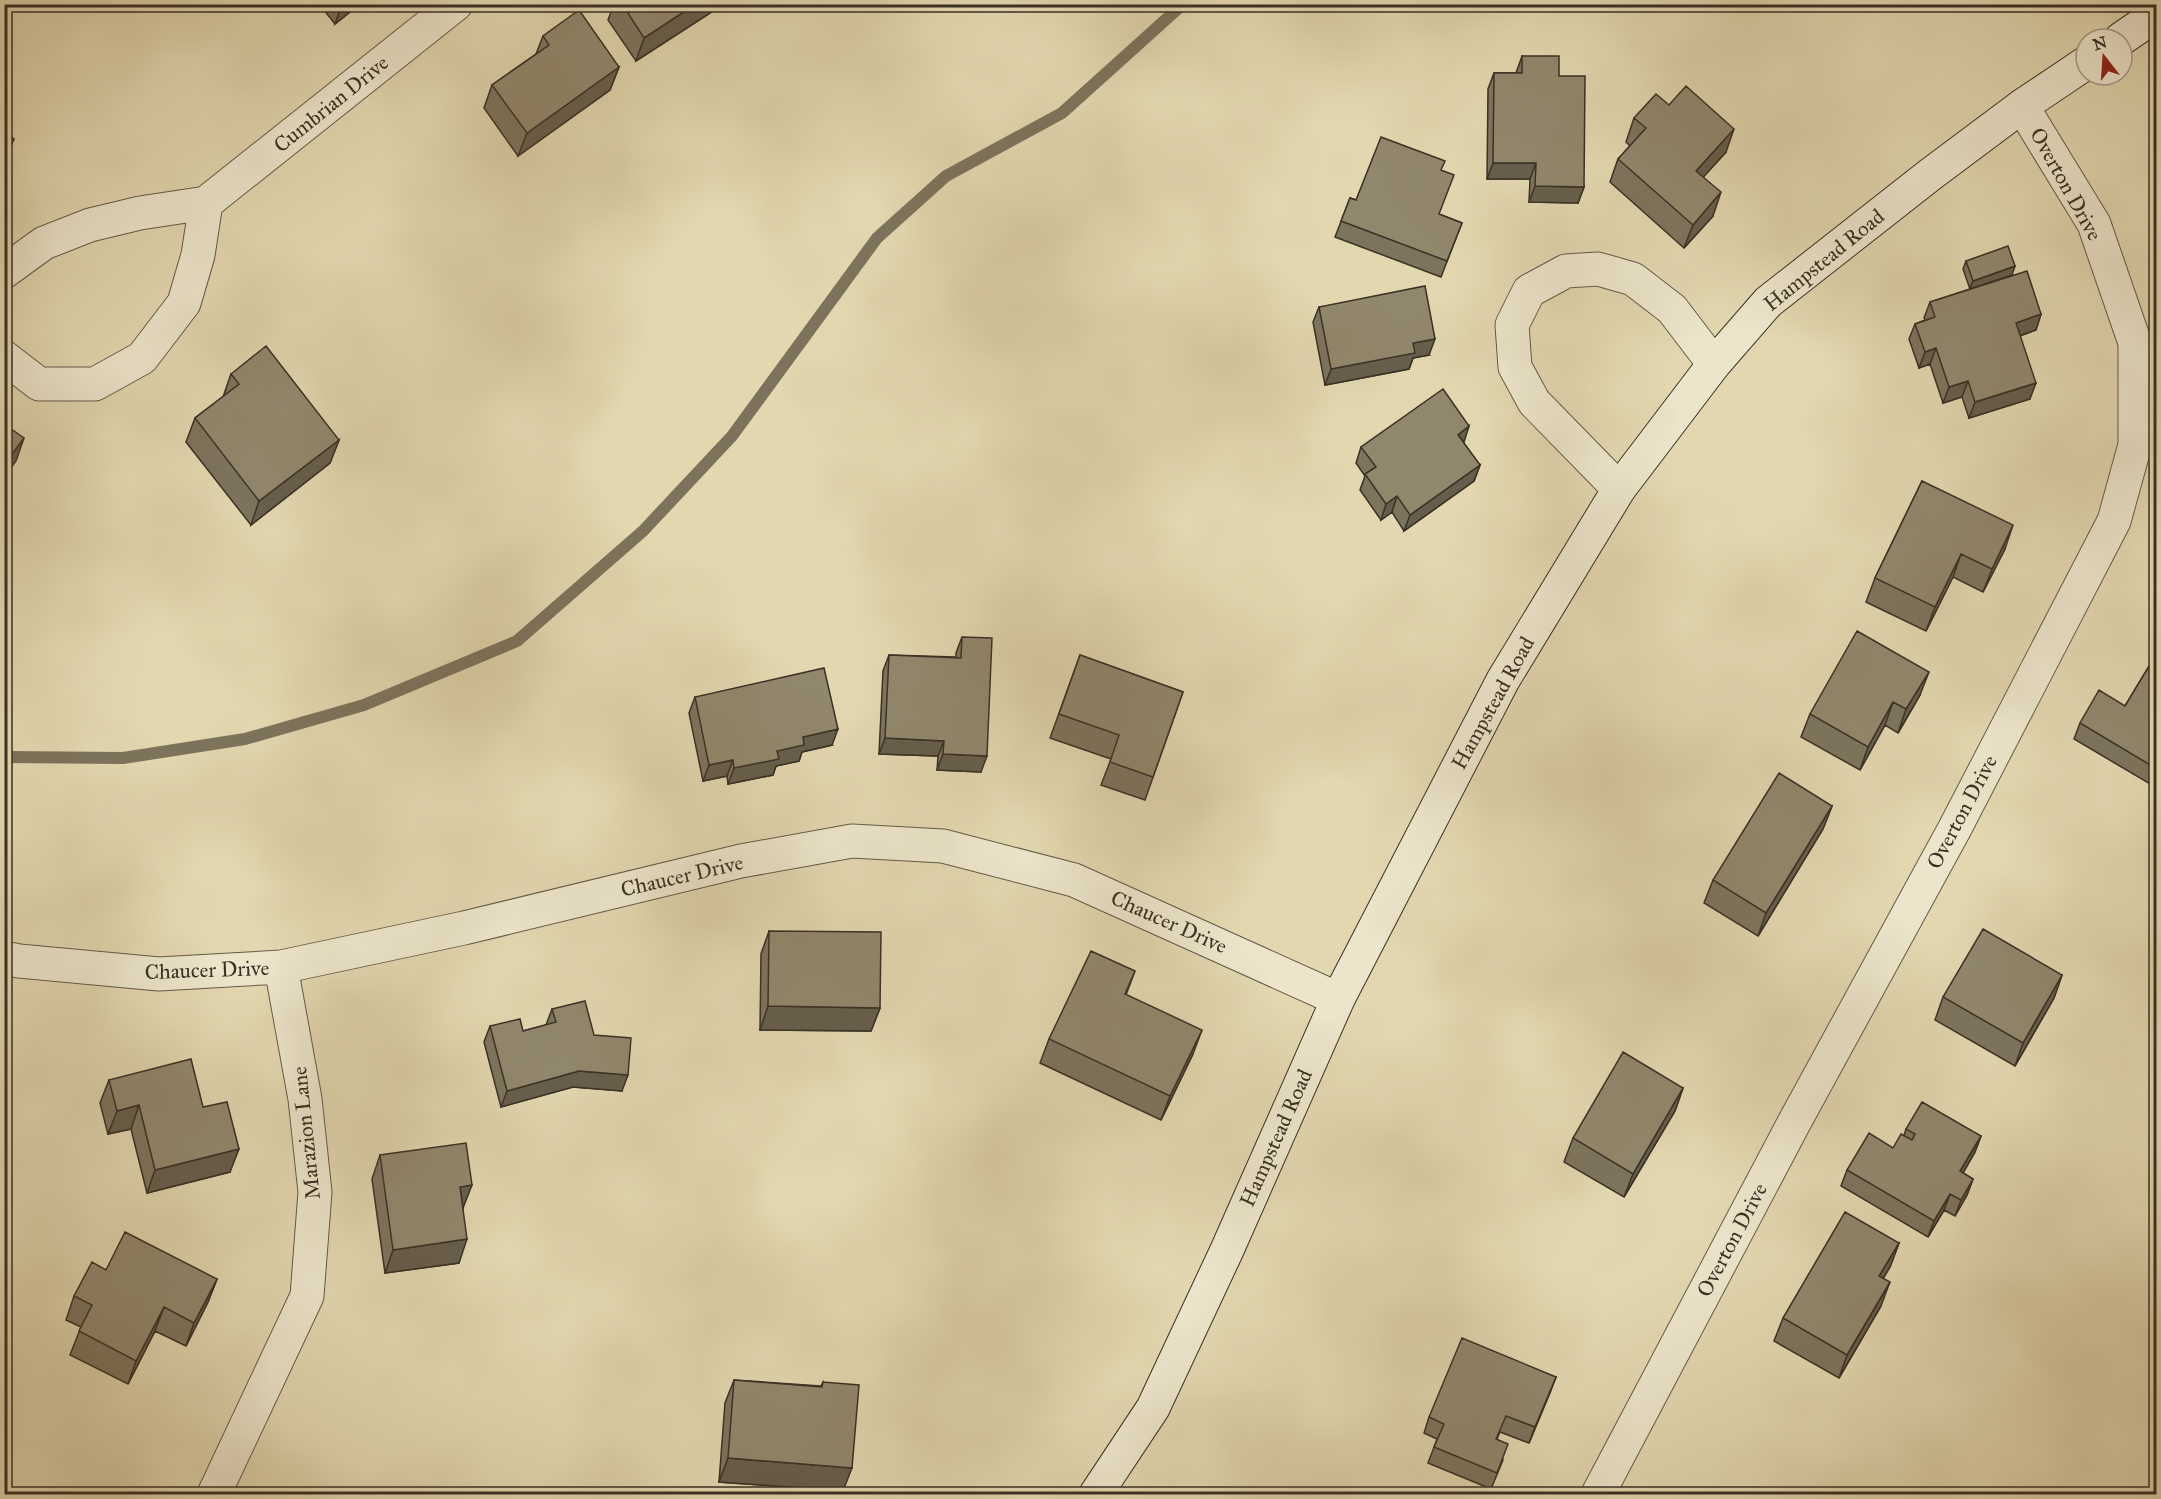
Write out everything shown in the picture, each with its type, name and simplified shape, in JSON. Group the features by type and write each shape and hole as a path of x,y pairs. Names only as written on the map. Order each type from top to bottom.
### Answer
{"street":[{"name":"Cumbrian Drive","path":"4,272 44,243 90,225 140,213 206,203 456,4"},
{"path":"2134,30 2157,15"},
{"name":"Hampstead Road","path":"1096,1494 1153,1408 1227,1250 1338,999 1503,680 1619,489 1714,364 1768,302 1931,174 2022,106 2074,71"},
{"name":"Overton Drive","path":"1598,1494 1795,1120 1955,828 2114,521 2134,445 2135,344 2094,224 2022,106"},
{"path":"4,357 39,384 95,384 142,358 184,303 198,255 206,203"},
{"path":"1619,489 1534,402 1515,367 1512,326 1529,291 1566,271 1599,269 1633,279 1672,309 1714,364"},
{"name":"Chaucer Drive","path":"4,958 159,974 281,968 464,928 741,861 852,841 943,846 1074,880 1338,999"},
{"name":"Marazion Lane","path":"214,1494 307,1296 315,1192 306,1099 281,968"}],"building":[{"path":"622,4 696,4 644,38"},
{"path":"579,10 619,67 527,133 492,85 549,45 543,36"},
{"path":"1522,56 1559,56 1559,76 1585,76 1584,187 1535,186 1536,163 1493,163 1494,73 1522,73"},
{"path":"1686,86 1734,129 1696,171 1721,192 1693,225 1618,159 1646,128 1634,118 1656,94 1669,105"},
{"path":"4,130 14,139 4,148"},
{"path":"1381,137 1445,161 1441,170 1454,175 1439,214 1462,223 1447,261 1341,221 1350,198 1356,200"},
{"path":"2008,246 2015,266 1973,281 1966,261"},
{"path":"2027,271 2041,314 2016,323 2036,383 1975,402 1968,381 1949,387 1936,348 1925,352 1915,324 1935,317 1930,302"},
{"path":"1425,286 1435,339 1413,343 1415,353 1331,369 1319,307"},
{"path":"266,346 339,440 259,501 195,418 239,384 231,374"},
{"path":"1443,389 1469,426 1458,435 1480,465 1410,515 1397,496 1386,504 1365,474 1376,467 1361,447"},
{"path":"4,424 24,438 4,465"},
{"path":"1922,481 2013,525 1992,569 1961,554 1935,607 1875,578"},
{"path":"1857,631 1929,672 1906,709 1893,702 1868,747 1810,714"},
{"path":"962,637 992,638 987,756 943,754 944,741 885,738 889,655 961,658"},
{"path":"2157,653 2157,769 2080,723 2099,690 2125,706"},
{"path":"1080,655 1183,692 1153,777 1110,762 1119,735 1059,714"},
{"path":"824,668 838,729 803,737 804,745 777,751 779,759 734,768 733,760 709,765 695,697"},
{"path":"1779,773 1832,806 1766,913 1713,880"},
{"path":"1983,929 2062,975 2023,1043 1943,997"},
{"path":"769,931 881,932 880,1008 768,1006"},
{"path":"1091,951 1135,971 1125,994 1202,1030 1170,1096 1049,1039"},
{"path":"585,1001 594,1035 631,1038 628,1075 579,1071 507,1091 490,1026 520,1019 523,1031 556,1022 552,1009"},
{"path":"1623,1052 1683,1088 1633,1174 1573,1138"},
{"path":"191,1059 203,1107 227,1102 239,1149 155,1170 139,1105 117,1111 109,1080"},
{"path":"1922,1102 1981,1136 1960,1171 1973,1179 1961,1200 1950,1194 1934,1221 1847,1170 1869,1133 1893,1148 1901,1134 1912,1140 1915,1134 1906,1129"},
{"path":"466,1143 472,1185 460,1187 467,1239 393,1250 380,1155"},
{"path":"1845,1212 1899,1243 1879,1276 1890,1282 1847,1355 1783,1318"},
{"path":"125,1232 217,1279 194,1323 164,1307 136,1361 79,1331 92,1305 74,1296 92,1262 106,1270"},
{"path":"1462,1338 1556,1377 1535,1427 1506,1416 1496,1439 1508,1444 1497,1473 1434,1447 1444,1424 1429,1417"},
{"path":"734,1380 822,1387 823,1382 859,1385 852,1468 728,1458"},
{"path":"1406,1489 1420,1494 1404,1494"}],"waterway":[{"path":"4,757 123,758 245,739 364,705 517,641 643,531 732,436 877,238 946,176 1062,113 1183,4"}]}
